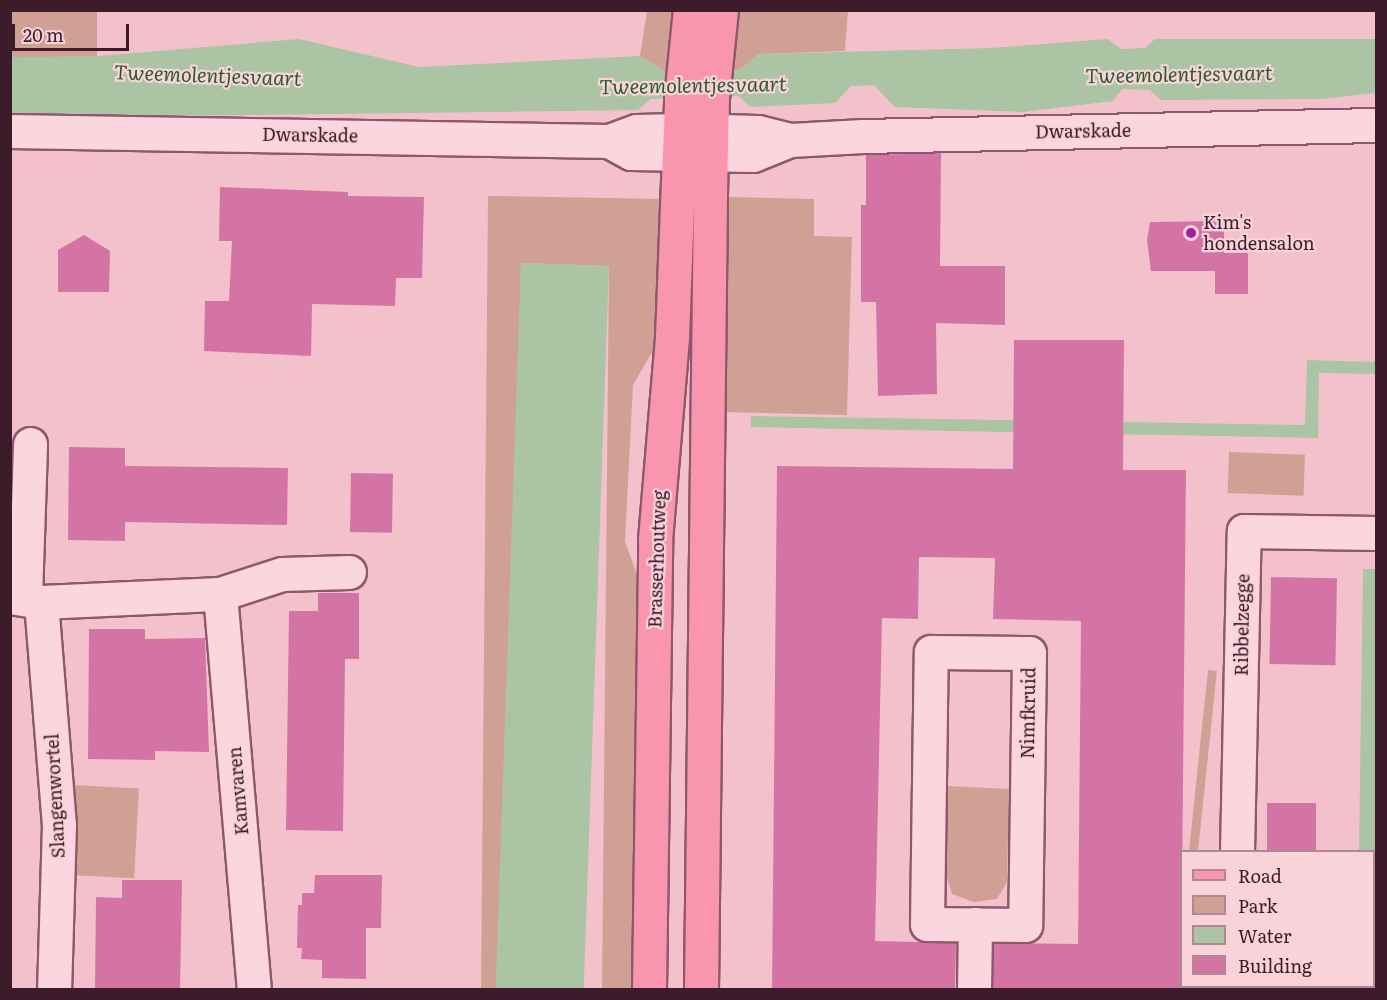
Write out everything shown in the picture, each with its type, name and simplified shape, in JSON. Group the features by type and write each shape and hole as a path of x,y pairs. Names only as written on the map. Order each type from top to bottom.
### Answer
{"main road":[{"path":"690,10 697,113 701,990"},
{"path":"697,113 721,10"},
{"name":"Brasserhoutweg","path":"649,990 655,540 672,337 697,113"}],"street":[{"name":"Dwarskade","path":"10,131 609,141 697,113 753,155 790,140 1377,125"},
{"path":"30,444 26,599 220,594 282,574 349,572"},
{"name":"Ribbelzegge","path":"1237,850 1244,531 1377,533"},
{"name":"Kamvaren","path":"220,594 254,990"},
{"name":"Slangenwortel","path":"26,599 59,824 54,990"},
{"name":"Nimfkruid","path":"931,651 1029,653 1025,925 975,924 927,924 931,651"},
{"path":"974,990 975,924"}],"green space":[{"path":"10,11 97,11 97,57 10,57"},
{"path":"647,11 682,11 675,71 664,71 640,56"},
{"path":"731,11 848,11 845,51 759,54 741,69 725,70"},
{"path":"488,196 667,199 665,330 633,385 625,541 642,589 638,989 602,989 609,266 521,263 514,532 509,989 481,990"},
{"path":"729,197 814,199 814,236 852,237 847,415 724,412"},
{"path":"1229,452 1305,455 1304,496 1228,493"},
{"path":"1208,670 1217,671 1198,850 1189,850"},
{"path":"74,785 139,788 134,878 69,875"},
{"path":"947,786 1009,789 1007,882 997,899 974,902 952,894 946,875"}],"water":[{"name":"Tweemolentjesvaart","path":"299,39 419,67 640,56 664,71 741,69 759,54 991,48 1108,39 1121,49 1145,48 1155,39 1376,39 1376,93 1320,99 1161,100 1150,90 1122,89 1113,101 1023,112 895,107 874,85 851,86 835,103 750,107 739,96 651,99 638,110 11,118 10,57 98,56"},
{"path":"521,263 609,266 584,990 496,989"},
{"path":"1307,360 1376,362 1376,374 1319,373 1318,438 751,427 751,416 1305,425"},
{"path":"1363,569 1376,569 1376,990 1357,989 1375,988 1375,850 1359,850"}],"building":[{"path":"941,153 940,266 1005,266 1005,325 936,323 937,394 878,396 876,302 861,302 861,205 866,205 866,155"},
{"path":"220,187 348,192 348,196 424,197 422,278 396,278 395,306 312,304 311,356 204,351 205,301 229,301 232,241 219,241"},
{"path":"1224,221 1224,253 1248,253 1248,294 1215,294 1215,271 1151,271 1147,240 1150,222"},
{"path":"84,235 110,251 109,292 58,292 58,250"},
{"path":"1014,340 1124,340 1123,470 1186,470 1182,850 1180,850 1181,990 993,990 993,943 1078,944 1081,621 993,619 995,558 919,557 918,619 882,618 875,941 956,943 955,990 772,990 777,466 1013,469"},
{"path":"69,447 125,448 125,466 288,468 287,525 125,522 125,541 68,540"},
{"path":"351,473 393,474 392,533 350,532"},
{"path":"1271,577 1337,578 1335,665 1269,664"},
{"path":"318,593 359,593 359,659 345,659 343,831 286,830 289,611 318,611"},
{"path":"89,629 145,629 145,639 205,638 209,752 155,751 155,760 88,759"},
{"path":"1267,803 1316,803 1316,850 1267,850"},
{"path":"315,875 382,875 381,928 366,928 366,979 322,978 322,960 301,959 302,948 297,948 298,905 302,905 302,893 314,893"},
{"path":"122,880 182,880 180,990 95,990 96,897 122,898"}],"place":[{"name":"Kim's hondensalon","path":"1191,233"}]}
